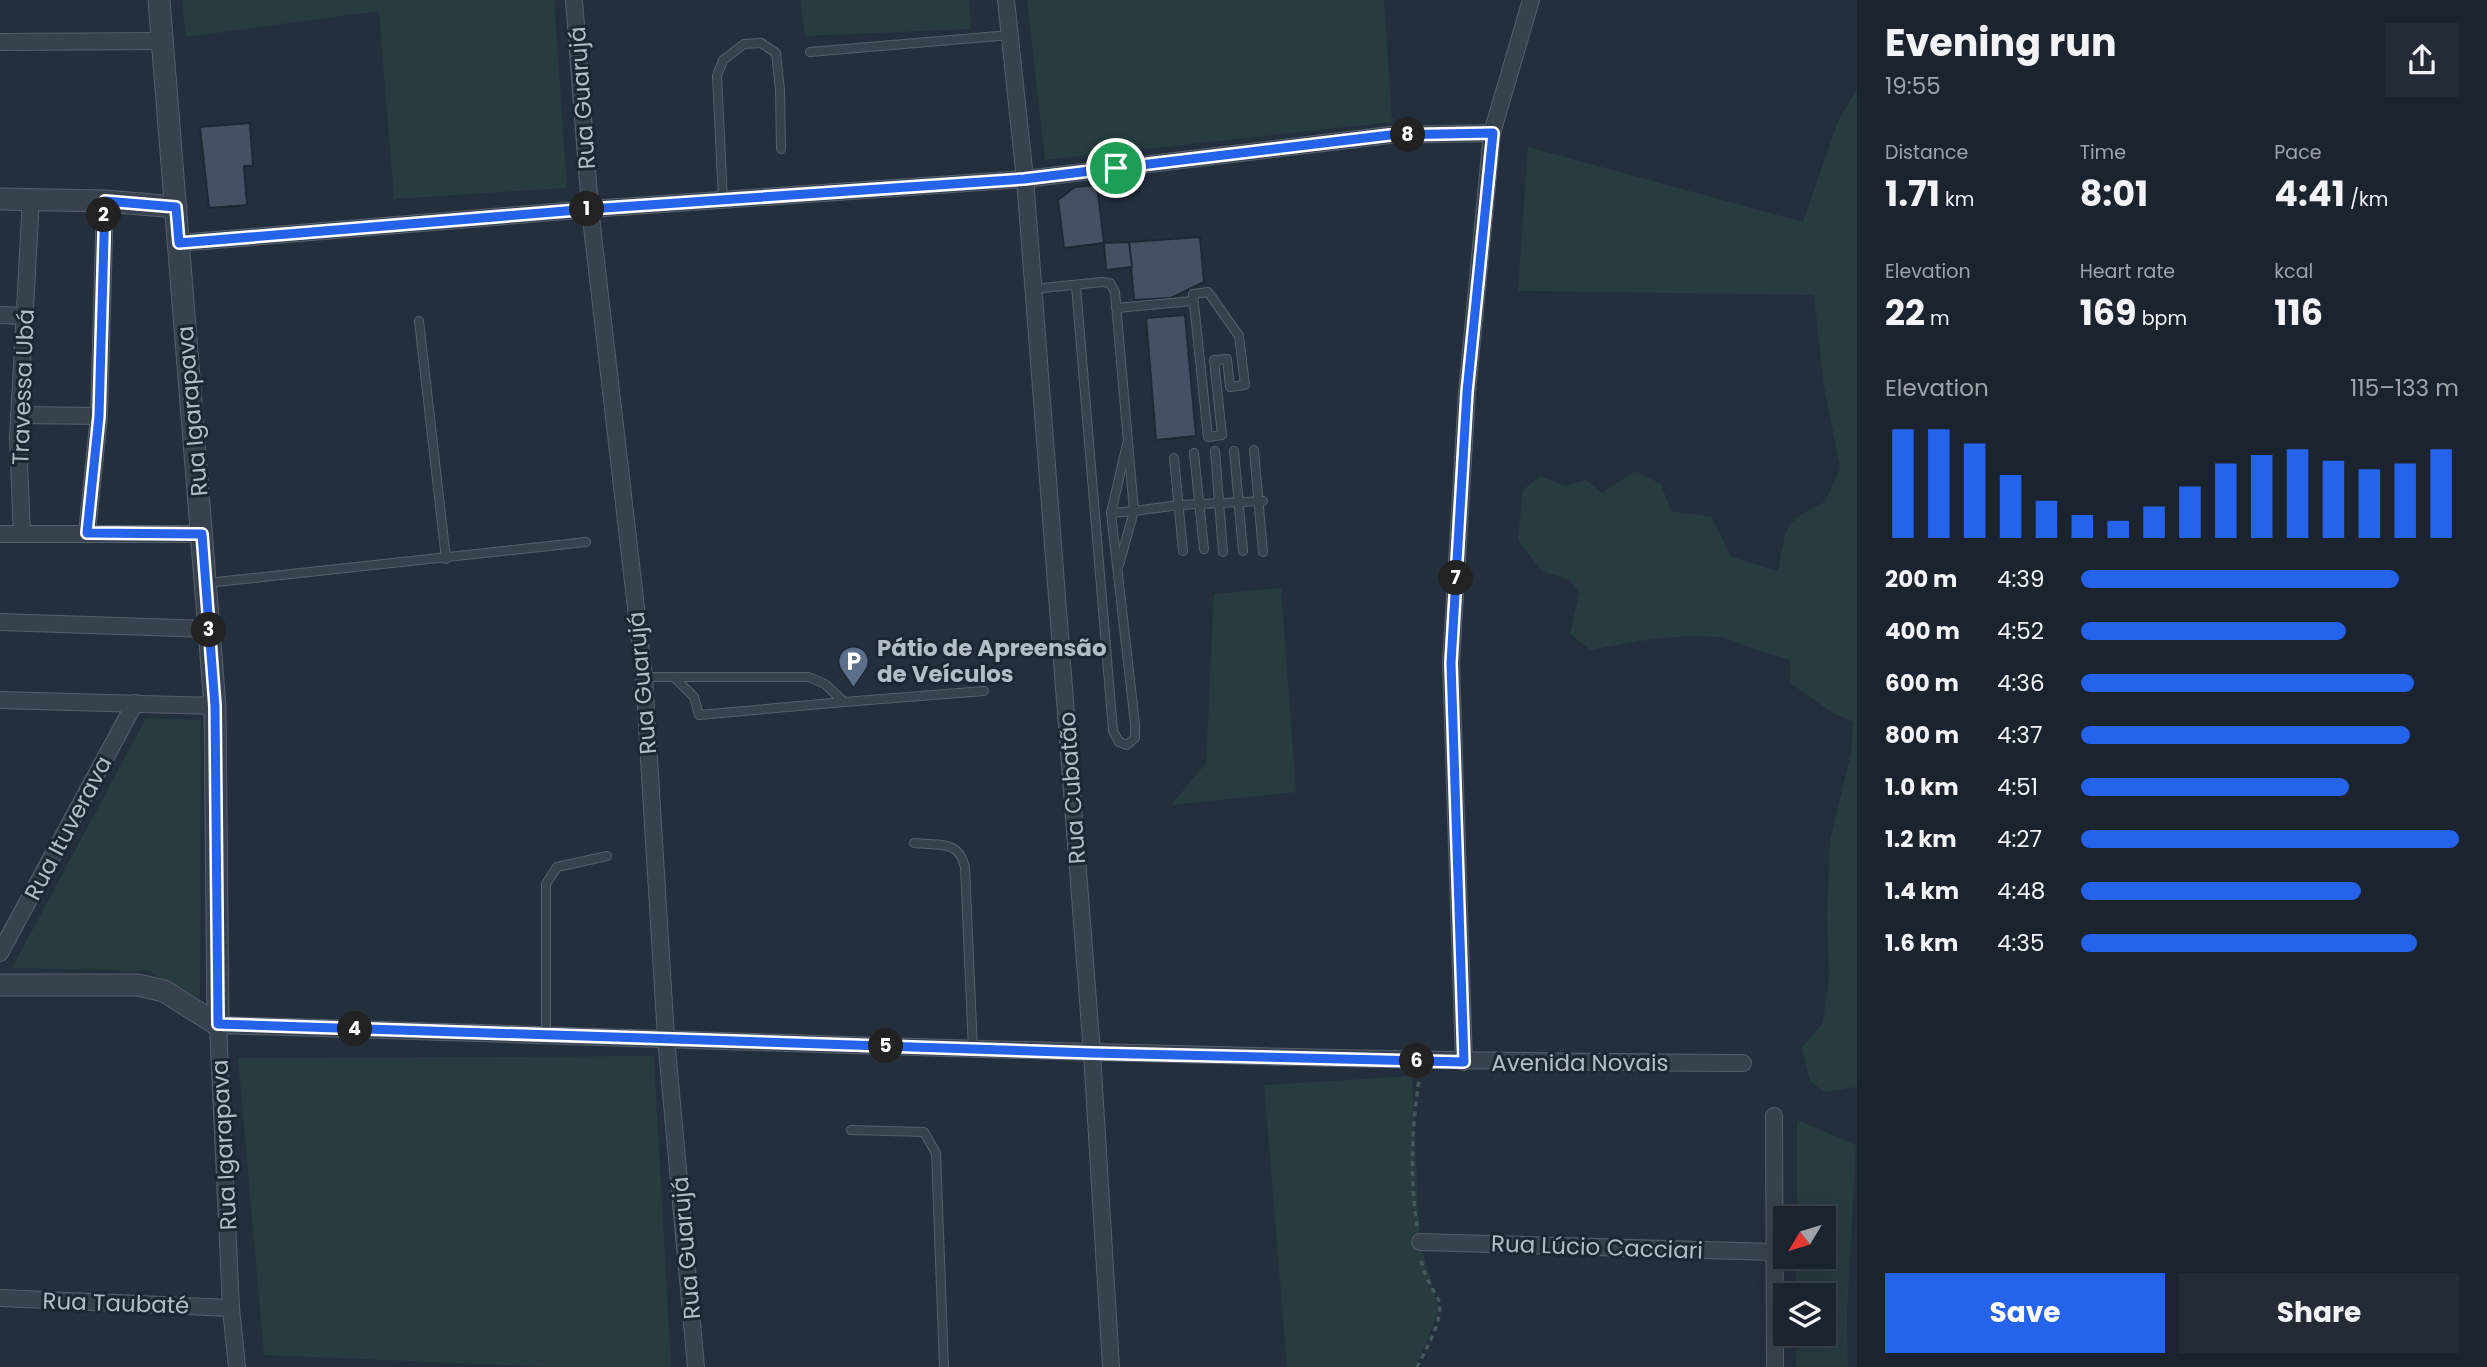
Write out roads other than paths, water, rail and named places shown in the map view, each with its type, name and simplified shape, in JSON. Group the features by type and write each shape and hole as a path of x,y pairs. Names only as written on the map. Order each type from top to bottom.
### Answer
{"street":[{"name":"Rua Igarapava","path":"159,0 215,706 218,1024 231,1308 237,1367"},
{"name":"Rua Guarujá","path":"574,0 590,209 644,677 667,1038 696,1367"},
{"name":"Rua Cubatão","path":"1006,0 1033,289 1092,1053 1111,1367"},
{"path":"1464,1062 1451,663 1467,392 1493,133 1531,0"},
{"path":"0,42 163,41"},
{"path":"179,243 590,209 1024,179 1390,135 1493,133"},
{"name":"Travessa Ubá","path":"22,534 18,438 31,198"},
{"path":"0,199 105,201 176,207"},
{"path":"87,533 99,416 105,201"},
{"path":"0,315 24,316"},
{"path":"19,415 99,416"},
{"path":"0,437 18,438"},
{"path":"0,534 202,534"},
{"path":"0,622 209,629"},
{"path":"0,700 215,706"},
{"name":"Rua Ituverava","path":"0,953 135,703"},
{"name":"Avenida Novais","path":"0,985 138,985 164,991 218,1024 1092,1053 1464,1062 1743,1063"},
{"path":"1774,1116 1775,1206"},
{"name":"Rua Lúcio Cacciari","path":"1420,1242 1773,1252"},
{"path":"1774,1367 1775,1269"},
{"name":"Rua Taubaté","path":"0,1298 231,1308"}],"lane":[{"path":"810,52 1010,35"},
{"path":"723,200 717,76 723,60 744,44 761,43 776,53 781,149"},
{"path":"1033,289 1102,282 1110,283 1115,292 1134,511 1118,568"},
{"path":"1076,286 1113,731 1119,742 1127,745 1135,738 1135,724 1111,513 1129,436"},
{"path":"1208,292 1239,336 1245,386 1230,387 1227,359 1214,360 1222,435 1208,437 1193,301 1193,294 1208,292"},
{"path":"1116,308 1193,301"},
{"path":"419,321 446,559"},
{"path":"1254,450 1263,552"},
{"path":"1215,451 1223,552"},
{"path":"1234,451 1243,551"},
{"path":"1194,453 1204,549"},
{"path":"1174,458 1183,551"},
{"path":"1111,513 1179,505 1260,501"},
{"path":"206,583 586,542"},
{"path":"644,677 809,677 825,684 844,702"},
{"path":"674,677 694,696 699,715 984,691"},
{"path":"914,843 955,847 962,854 965,867 973,1049"},
{"path":"546,1034 546,884 557,867 607,856"},
{"path":"851,1130 924,1132 936,1153 944,1367"}],"place":[{"name":"Pátio de Apreensão de Veículos","path":"854,688"}]}
